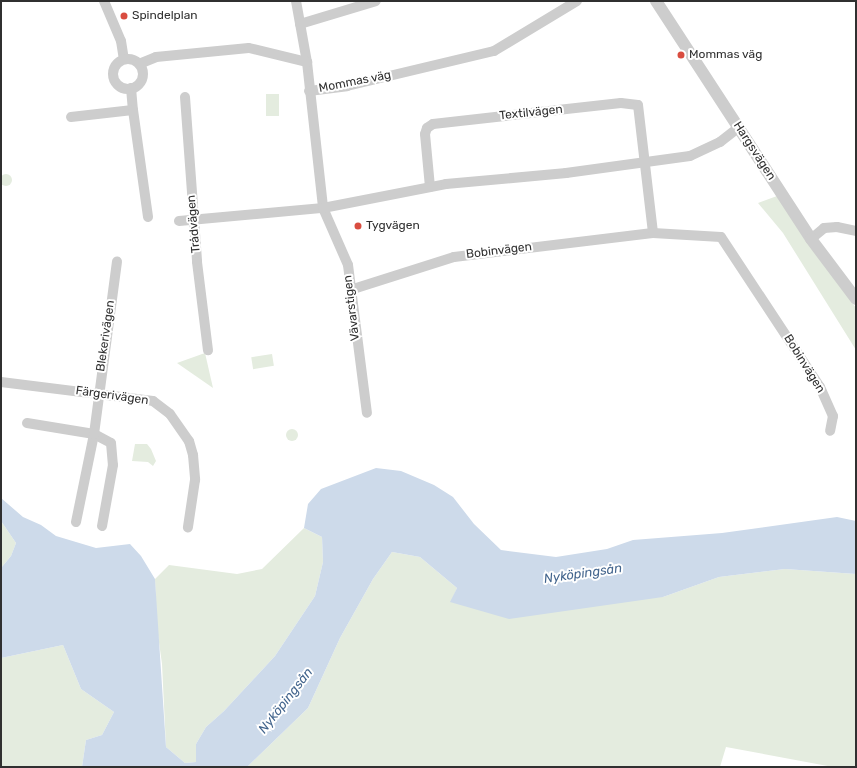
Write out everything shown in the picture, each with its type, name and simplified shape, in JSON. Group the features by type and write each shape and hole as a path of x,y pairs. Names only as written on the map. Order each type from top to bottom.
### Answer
{"street":[{"path":"104,1 121,41 124,59"},
{"path":"296,1 307,62 323,208"},
{"path":"300,24 376,1"},
{"name":"Mommas väg","path":"309,91 347,86 494,51 577,1"},
{"name":"Hargsvägen","path":"656,1 811,239 856,299"},
{"path":"139,64 156,57 249,48 307,62"},
{"path":"124,59 132,60 139,64 142,77 138,84 131,88 121,87 114,79 114,69 124,59"},
{"path":"131,88 148,217"},
{"name":"Trådvägen","path":"185,97 194,220 208,350"},
{"name":"Textilvägen","path":"430,187 424,134 427,128 441,123 621,103 638,105 647,162"},
{"path":"71,117 133,110"},
{"path":"179,221 323,208 430,187 690,156 720,142 739,128"},
{"path":"647,162 653,233"},
{"name":"Vävarstigen","path":"323,208 348,265 367,414"},
{"path":"811,239 824,228 837,227 856,231"},
{"name":"Bobinvägen","path":"350,290 454,257 653,233 721,237 820,387 833,416 830,431"},
{"name":"Blekerivägen","path":"76,522 94,434 116,262"},
{"name":"Färgerivägen","path":"1,382 153,401 170,414 189,441 195,480 188,527"},
{"path":"27,423 94,434 111,443 113,465 102,526"}],"shaded area":[{"path":"266,94 279,94 279,116 266,116"},
{"path":"4,174 8,174 12,180 8,186 4,186 0,182 0,178"},
{"path":"777,196 856,308 856,350 783,233 758,203"},
{"path":"205,353 213,388 177,363"},
{"path":"272,354 274,366 253,369 251,357"},
{"path":"290,429 294,429 298,435 294,441 290,441 286,437 286,433"},
{"path":"135,444 147,444 156,461 153,466 148,462 132,461"},
{"path":"1,521 16,543 11,556 1,568"},
{"path":"304,528 322,537 323,562 315,596 275,656 224,711 206,727 196,744 196,762 185,763 166,747 162,664 157,628 155,579 169,565 237,574 262,569"},
{"path":"392,552 420,557 457,588 451,602 663,597 719,577 785,569 856,574 856,767 833,767 726,747 720,767 247,767 308,708 340,638 373,579"},
{"path":"63,645 81,689 114,712 102,735 86,740 82,767 1,767 1,658"}],"water":[{"name":"Nyköpingsån","path":"376,468 401,471 434,485 453,497 474,524 501,550 556,557 607,549 633,540 722,533 837,517 856,521 856,574 785,569 719,577 663,597 509,619 450,602 457,588 420,557 392,552 373,579 340,638 308,708 247,767 82,767 86,740 102,735 114,712 81,689 63,645 1,658 1,568 11,556 16,543 1,521 1,498 23,517 41,525 56,536 96,548 130,544 141,556 155,579 166,747 185,763 196,762 196,744 206,727 224,711 275,656 315,596 323,562 322,537 304,528 308,504 321,489"}],"place":[{"name":"Spindelplan","path":"124,16"},
{"name":"Mommas väg","path":"681,55"},
{"name":"Tygvägen","path":"358,226"}]}
